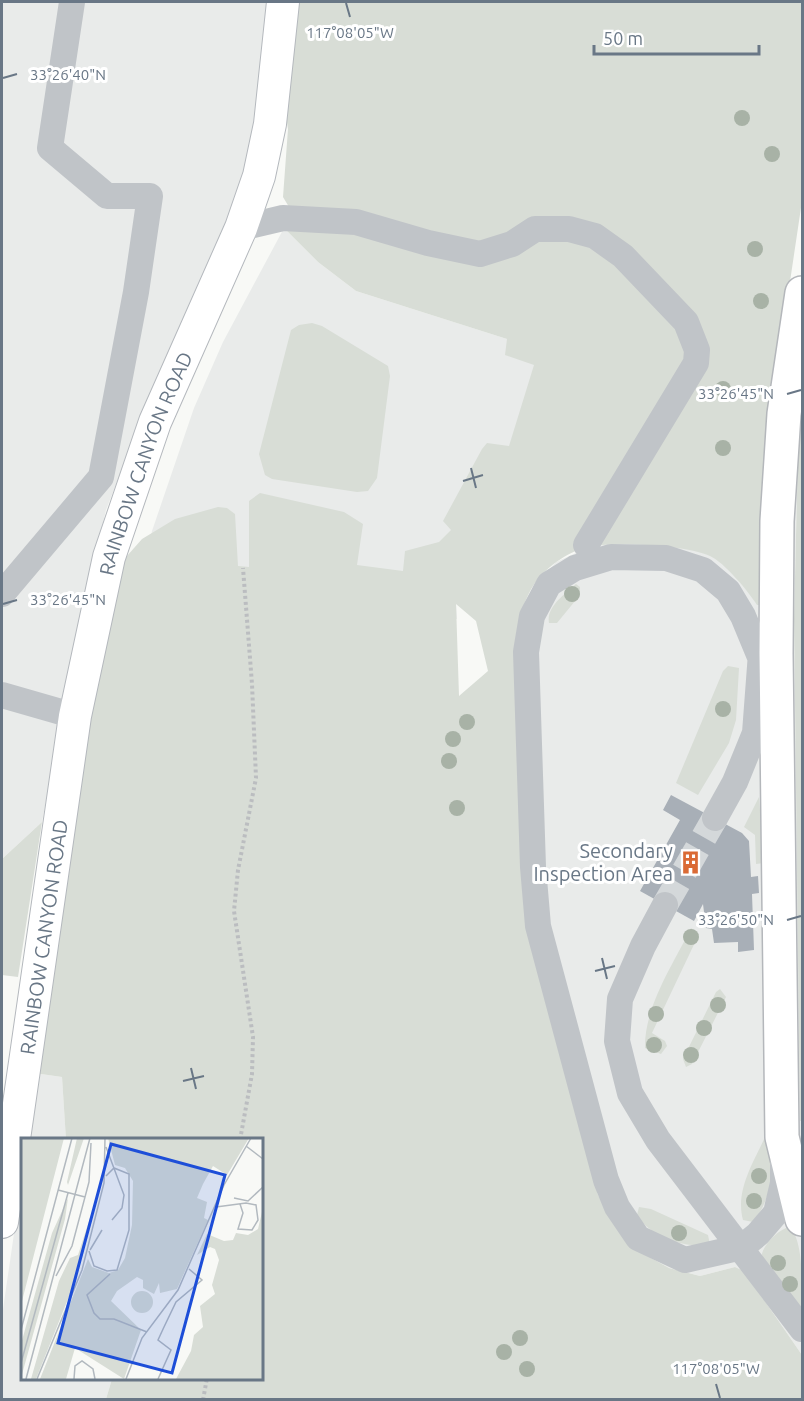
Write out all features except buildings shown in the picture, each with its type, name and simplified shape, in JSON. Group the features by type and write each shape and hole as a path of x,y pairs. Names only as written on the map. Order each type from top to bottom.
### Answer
{"highway":[{"path":"802,292 784,414 777,521 782,1137 802,1219"}],"main road":[{"name":"RAINBOW CANYON ROAD","path":"2,1222 5,1175 75,716 112,546 155,422 241,228 259,176 270,124 283,2"}],"street":[{"path":"2,594 101,477 136,292 150,196 107,196 50,148 72,2"},
{"path":"241,228 283,218 356,222 428,243 480,254 512,244 535,229 569,229 595,236 623,255 686,322 697,350 696,363 586,545"},
{"path":"715,818 735,782 755,733 760,657 777,521"},
{"path":"760,657 743,616 728,591 703,570 666,558 611,557 575,568 549,584 531,616 526,652 533,867 538,926 606,1180 617,1207 638,1238 685,1260 742,1247 758,1234 776,1213 783,1183 782,1137"},
{"path":"2,695 75,716"},
{"path":"755,733 778,807"},
{"path":"666,905 643,946 620,999 617,1041 630,1093 658,1140 742,1247 802,1329"}],"path":[{"path":"240,1138 252,1074 253,1037 234,911 237,870 256,778 252,684 243,568"},
{"path":"203,1400 207,1380"}],"shaded area":[{"path":"2,2 267,2 255,135 235,215 149,399 106,510 77,633 42,822 2,859"},
{"path":"295,2 802,2 802,201 781,342 760,605 757,605 722,564 699,552 634,545 584,548 553,565 535,583 524,605 518,628 514,675 552,1026 598,1195 621,1235 646,1255 669,1268 700,1276 735,1267 744,1271 802,1355 802,1399 106,1399 112,1380 262,1380 262,1138 66,1138 62,1077 34,1073 84,730 119,565 142,539 175,519 218,507 227,508 235,514 238,566 249,567 249,501 260,493 344,512 363,524 357,565 403,571 405,551 439,542 451,530 443,521 487,443 509,446 534,365 505,355 507,339 356,291 318,262 284,228 289,207 283,197 288,129 284,104","holes":["456,604 476,621 488,671 459,696"]},
{"path":"284,228 318,262 356,291 507,339 576,329 456,603 457,619 140,592 152,531 194,408 223,342"},
{"path":"312,323 322,326 388,366 390,376 377,478 368,491 357,492 272,479 265,475 259,454 291,330 299,325"},
{"path":"802,409 802,1121 800,1121 794,619 798,452"},
{"path":"798,452 794,619 802,1164 802,1355 744,1271 735,1267 700,1276 669,1268 646,1255 621,1235 598,1195 552,1026 514,675 517,622 536,583 556,562"},
{"path":"576,584 580,587 580,595 557,623 549,623 553,606"},
{"path":"728,666 739,668 736,720 729,743 698,795 676,783 723,671"},
{"path":"759,797 764,863 756,864 755,835 744,827"},
{"path":"42,822 18,977 2,975 2,859"},
{"path":"691,928 699,934 652,1033 665,1041 667,1046 661,1054 645,1048 649,1017 661,986"},
{"path":"720,989 726,997 692,1064 686,1067 683,1059 716,992"},
{"path":"34,1073 62,1077 66,1138 27,1138"},
{"path":"765,1137 771,1142 771,1175 768,1194 753,1222 743,1220 741,1198 743,1188"},
{"path":"21,1186 21,1380 112,1380 106,1399 2,1399 2,1316"},
{"path":"639,1207 651,1209 708,1235 710,1245 679,1243 659,1235 643,1223 637,1215"},
{"path":"789,1227 794,1233 800,1252 802,1308 799,1308 761,1259 770,1240"}],"tunnel":[{"path":"665,905 715,818"}],"place":[{"name":"Secondary Inspection Area","path":"691,862"}]}
